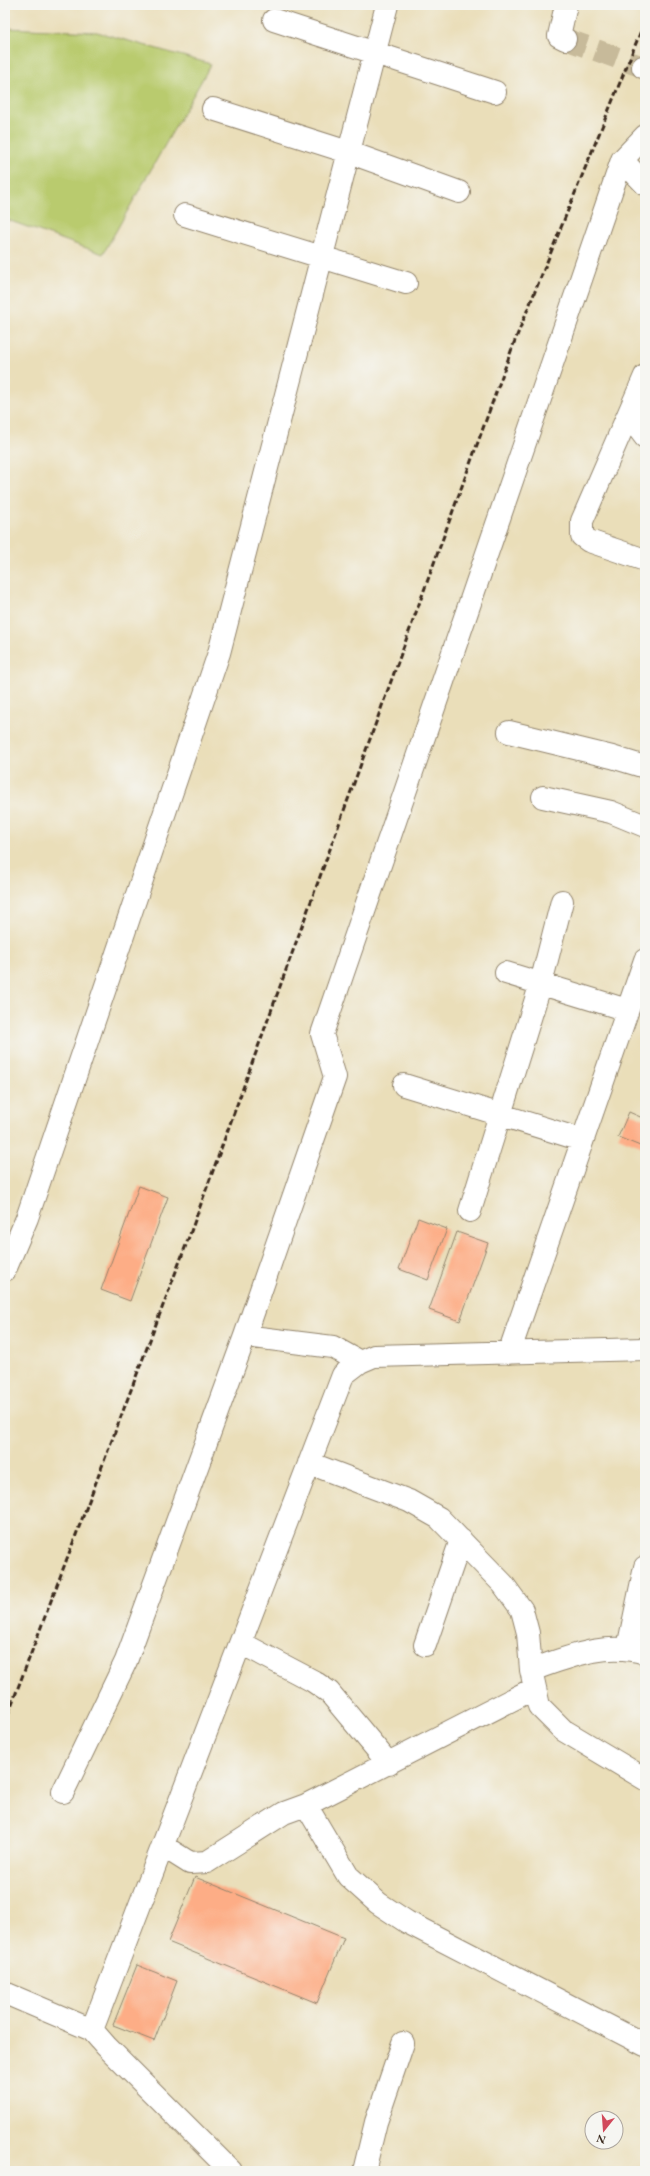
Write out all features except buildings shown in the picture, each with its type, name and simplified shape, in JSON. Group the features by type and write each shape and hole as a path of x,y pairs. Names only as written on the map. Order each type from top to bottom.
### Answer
{"street":[{"path":"5,1270 27,1218 219,654 387,5"},
{"path":"565,39 559,36 566,5"},
{"path":"274,20 494,92"},
{"path":"213,110 348,152 459,192"},
{"path":"63,1792 126,1661 245,1336 335,1077 322,1034 622,160 645,136"},
{"path":"622,160 645,184"},
{"path":"185,216 406,283"},
{"path":"645,376 629,416 582,521 581,529 582,536 589,541 645,560"},
{"path":"629,416 645,437"},
{"path":"509,732 612,757 645,767"},
{"path":"543,797 611,812 645,826"},
{"path":"470,1211 541,984 562,901"},
{"path":"509,1353 645,960"},
{"path":"506,973 627,1010"},
{"path":"404,1085 582,1140"},
{"path":"245,1336 333,1347 360,1362"},
{"path":"92,2030 343,1375 360,1362 374,1356 645,1349"},
{"path":"309,1464 409,1501 440,1518 503,1584 522,1610 528,1633 533,1679 539,1706 563,1730 645,1779"},
{"path":"425,1645 461,1540"},
{"path":"163,1846 190,1864 207,1862 284,1814 306,1805 389,1764 533,1679 591,1650 637,1651 645,1567"},
{"path":"240,1642 313,1681 329,1692 389,1764"},
{"path":"306,1805 348,1876 378,1903 406,1922 645,2045"},
{"path":"5,1993 92,2030 106,2046 231,2171"},
{"path":"364,2171 376,2122 402,2043"}],"green space":[{"path":"5,28 97,32 211,64 103,254 5,219"}],"tunnel":[{"path":"565,39 643,67"}],"railway":[{"path":"5,1722 186,1245 514,343 645,21"}]}
